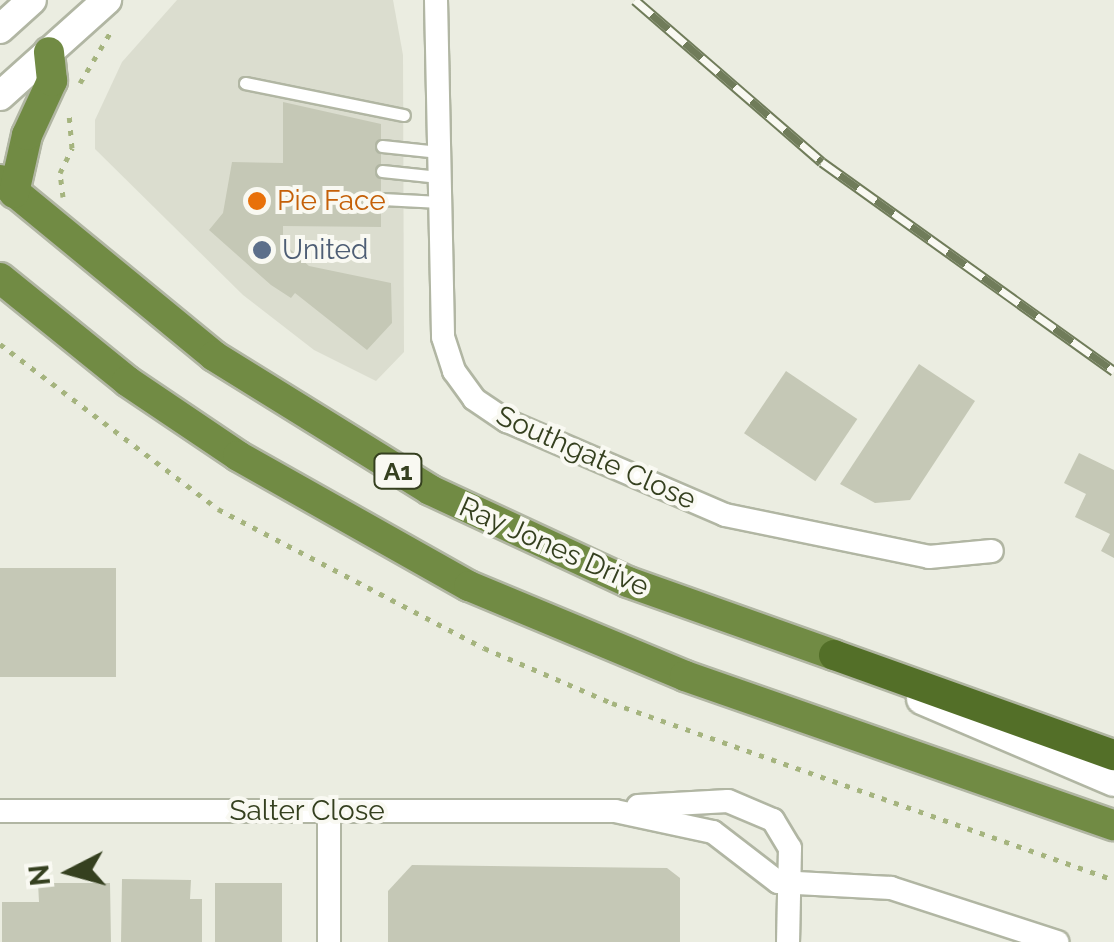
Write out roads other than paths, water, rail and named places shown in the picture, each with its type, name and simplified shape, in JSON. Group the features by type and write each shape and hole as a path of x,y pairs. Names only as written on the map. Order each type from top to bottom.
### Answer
{"highway":[{"path":"7,186 52,81 50,52"},
{"name":"Ray Jones Drive","path":"7,186 63,237 261,389 430,490 628,582 834,655"},
{"name":"A1","path":"4,286 126,381 225,448 356,528 468,586 686,676 1114,825"},
{"name":"A1","path":"834,655 1114,755"}],"main road":[{"name":"Ray Jones Drive","path":"834,655 1114,781"}],"street":[{"path":"0,29 32,0"},
{"name":"Southgate Close","path":"434,4 446,354 462,386 486,410 742,520 930,557 992,551"},
{"path":"0,96 50,52 110,8"},
{"name":"Salter Close","path":"0,811 615,811 692,800 752,806 788,840 788,942"},
{"name":"Salter Close","path":"615,811 714,832 773,880 788,884"},
{"path":"329,812 329,942"},
{"path":"788,884 891,888 1058,942"}],"lane":[{"path":"245,83 404,115"},
{"path":"382,146 439,152"},
{"path":"382,171 439,176"},
{"path":"382,198 440,202"}],"railway":[{"path":"635,0 822,162 1114,371"}],"place":[{"name":"Pie Face","path":"257,201"},
{"name":"United","path":"262,250"}]}
